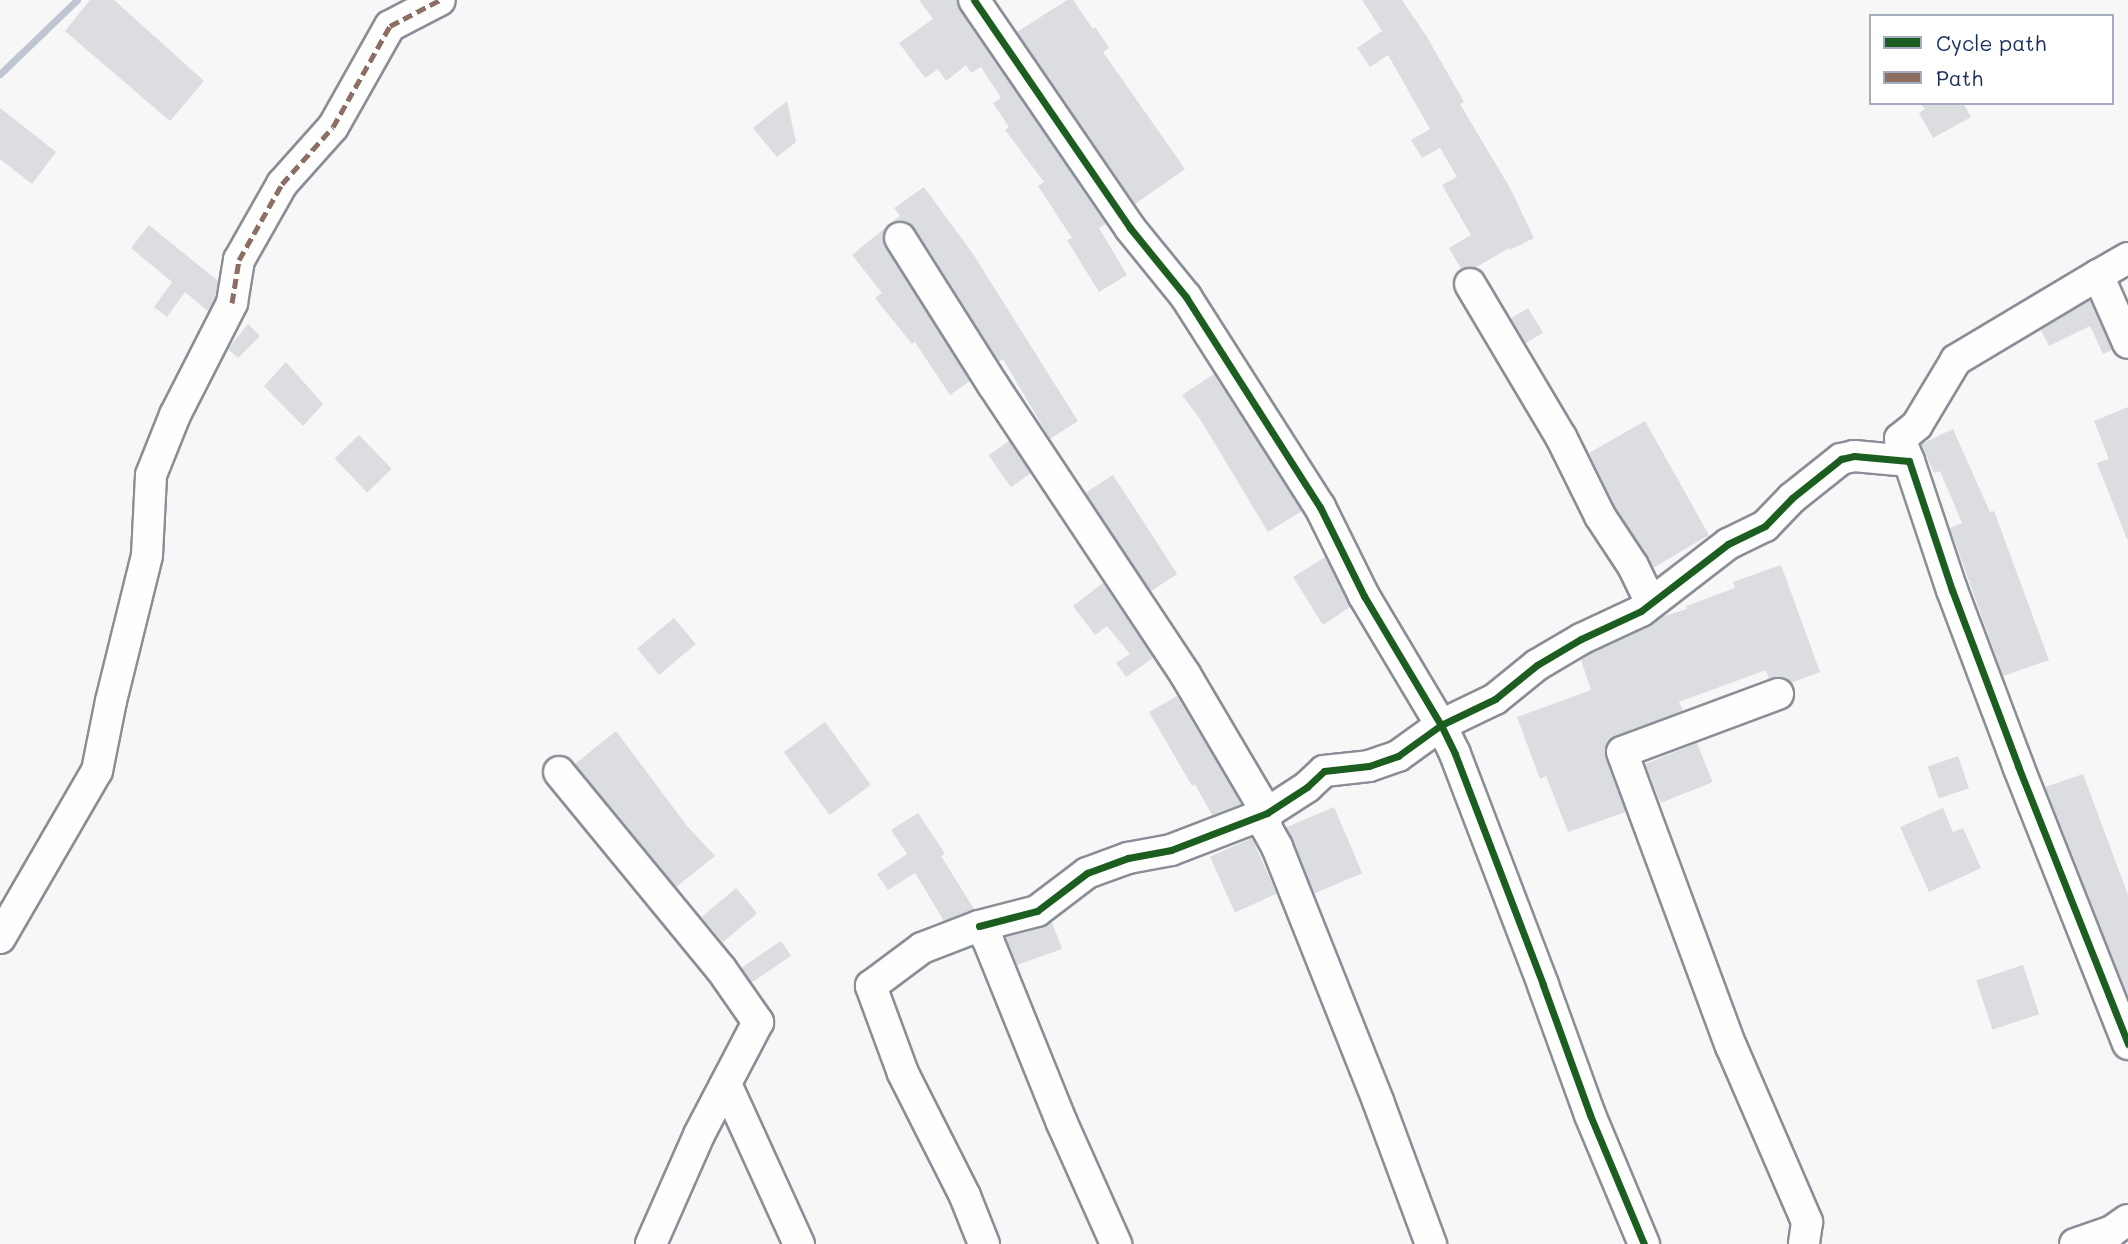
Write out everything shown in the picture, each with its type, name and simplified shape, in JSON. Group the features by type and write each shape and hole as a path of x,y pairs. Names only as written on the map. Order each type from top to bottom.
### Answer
{"street":[{"path":"0,938 97,771 111,701 147,555 151,475 175,415 232,303 239,260 282,184 333,127 390,26 440,0"},
{"path":"974,0 1130,228 1186,298 1320,508 1364,596 1441,725 1455,754 1544,985 1590,1115 1644,1244"},
{"path":"900,238 993,385 1185,674 1267,813 1266,827 1277,847 1378,1101 1431,1244"},
{"path":"2128,258 1956,360 1917,425 1900,439 1952,590 2018,766 2128,1044"},
{"path":"2098,275 2128,342"},
{"path":"1470,284 1561,437 1600,516 1633,566 1651,603"},
{"path":"984,1244 965,1196 903,1073 871,986 922,948 979,926 1037,911 1087,873 1128,858 1171,850 1267,813 1307,787 1324,771 1369,766 1398,756 1441,725 1494,699 1537,665 1651,603 1728,544 1765,526 1792,498 1841,459 1854,456 1909,461"},
{"path":"1778,694 1622,752 1731,1046 1807,1222 1804,1244"},
{"path":"559,772 721,969 758,1022 699,1135 651,1244"},
{"path":"979,926 988,940 1062,1123 1116,1244"},
{"path":"726,1084 799,1244"},
{"path":"2075,1244 2112,1231 2128,1220"}],"building":[{"path":"90,0 114,0 204,81 170,121 65,31"},
{"path":"919,0 957,0 960,10 1106,224 1099,228 1127,275 1099,292 1067,240 1072,238 1038,186 1044,182 1005,130 1009,127 993,103 1001,98 981,67 971,73 966,65 946,81 938,69 925,78 899,43 933,19"},
{"path":"1067,0 1073,0 1093,29 1095,27 1109,48 1103,52 1185,169 1135,204 1017,32"},
{"path":"1362,0 1402,0 1427,37 1464,102 1460,104 1510,188 1534,238 1510,250 1509,248 1475,268 1461,269 1449,248 1471,235 1442,185 1457,177 1440,148 1422,158 1411,140 1430,129 1388,55 1370,67 1357,48 1382,31"},
{"path":"787,101 796,142 777,157 753,128"},
{"path":"1922,105 1964,105 1971,117 1933,138 1919,113 1925,109"},
{"path":"0,108 56,152 32,184 0,159"},
{"path":"924,187 973,254 1078,421 1050,439 1003,359 999,362 915,229 900,221 891,223 900,216 894,208"},
{"path":"890,224 883,238 885,247 970,381 950,395 915,342 912,344 875,298 882,293 852,255"},
{"path":"149,225 218,281 215,298 208,311 185,292 167,317 154,307 172,282 131,248"},
{"path":"2090,300 2112,350 2103,354 2090,326 2049,346 2041,330"},
{"path":"1528,308 1543,333 1526,343 1511,318"},
{"path":"248,324 260,336 238,358 228,349"},
{"path":"286,362 323,404 303,426 264,386"},
{"path":"1214,374 1302,511 1268,532 1200,419 1182,395"},
{"path":"2128,407 2127,539 2097,463 2109,459 2094,421"},
{"path":"1645,421 1709,535 1653,568 1615,507 1589,453"},
{"path":"1953,429 1990,512 1994,511 2049,660 2003,676 1950,528 1962,523 1940,471 1934,473 1921,444"},
{"path":"359,435 392,469 367,492 335,459"},
{"path":"1009,441 1031,473 1011,487 989,455"},
{"path":"1113,475 1177,574 1150,592 1085,493"},
{"path":"1325,557 1350,607 1323,625 1293,577"},
{"path":"1781,565 1820,672 1791,683 1782,677 1769,679 1766,670 1679,702 1683,711 1615,736 1605,748 1605,757 1626,812 1568,832 1546,776 1540,779 1517,717 1591,690 1581,660 1589,654 1649,627 1661,617 1735,588 1733,582"},
{"path":"1103,583 1153,658 1126,677 1116,663 1130,654 1107,626 1095,635 1073,606"},
{"path":"674,618 696,644 659,675 637,649"},
{"path":"1177,696 1241,804 1212,815 1195,784 1192,786 1149,712"},
{"path":"825,722 871,785 830,815 784,752"},
{"path":"616,731 687,826 715,856 676,887 575,764"},
{"path":"1697,743 1713,782 1661,803 1645,764"},
{"path":"1958,756 1969,788 1939,799 1928,766"},
{"path":"2083,774 2128,895 2128,996 2045,787"},
{"path":"1334,807 1362,873 1314,894 1286,827"},
{"path":"1943,808 1953,832 1963,828 1981,868 1929,892 1900,827"},
{"path":"918,813 945,854 941,856 974,909 944,921 915,873 888,890 877,874 907,854 891,830"},
{"path":"1252,838 1277,894 1235,912 1210,857"},
{"path":"736,888 757,913 723,942 702,917"},
{"path":"1052,922 1062,949 1017,965 1006,937 1041,928"},
{"path":"781,941 791,956 751,983 741,968"},
{"path":"2023,965 2039,1014 1992,1030 1976,980"}],"waterway":[{"path":"0,74 77,0"}],"marked path":[{"path":"232,303 239,260 282,184 333,127 390,26 440,0"}],"cycle path":[{"path":"974,0 1130,228 1186,297 1320,507 1364,596 1441,725 1455,754 1590,1115 1644,1244"},
{"path":"979,926 1037,911 1087,873 1128,858 1171,850 1267,813 1307,787 1324,771 1369,766 1398,756 1441,725 1495,699 1537,665 1581,639 1641,611 1728,544 1765,526 1792,498 1841,459 1854,456 1909,461 1952,590 2018,766 2128,1044"}]}
